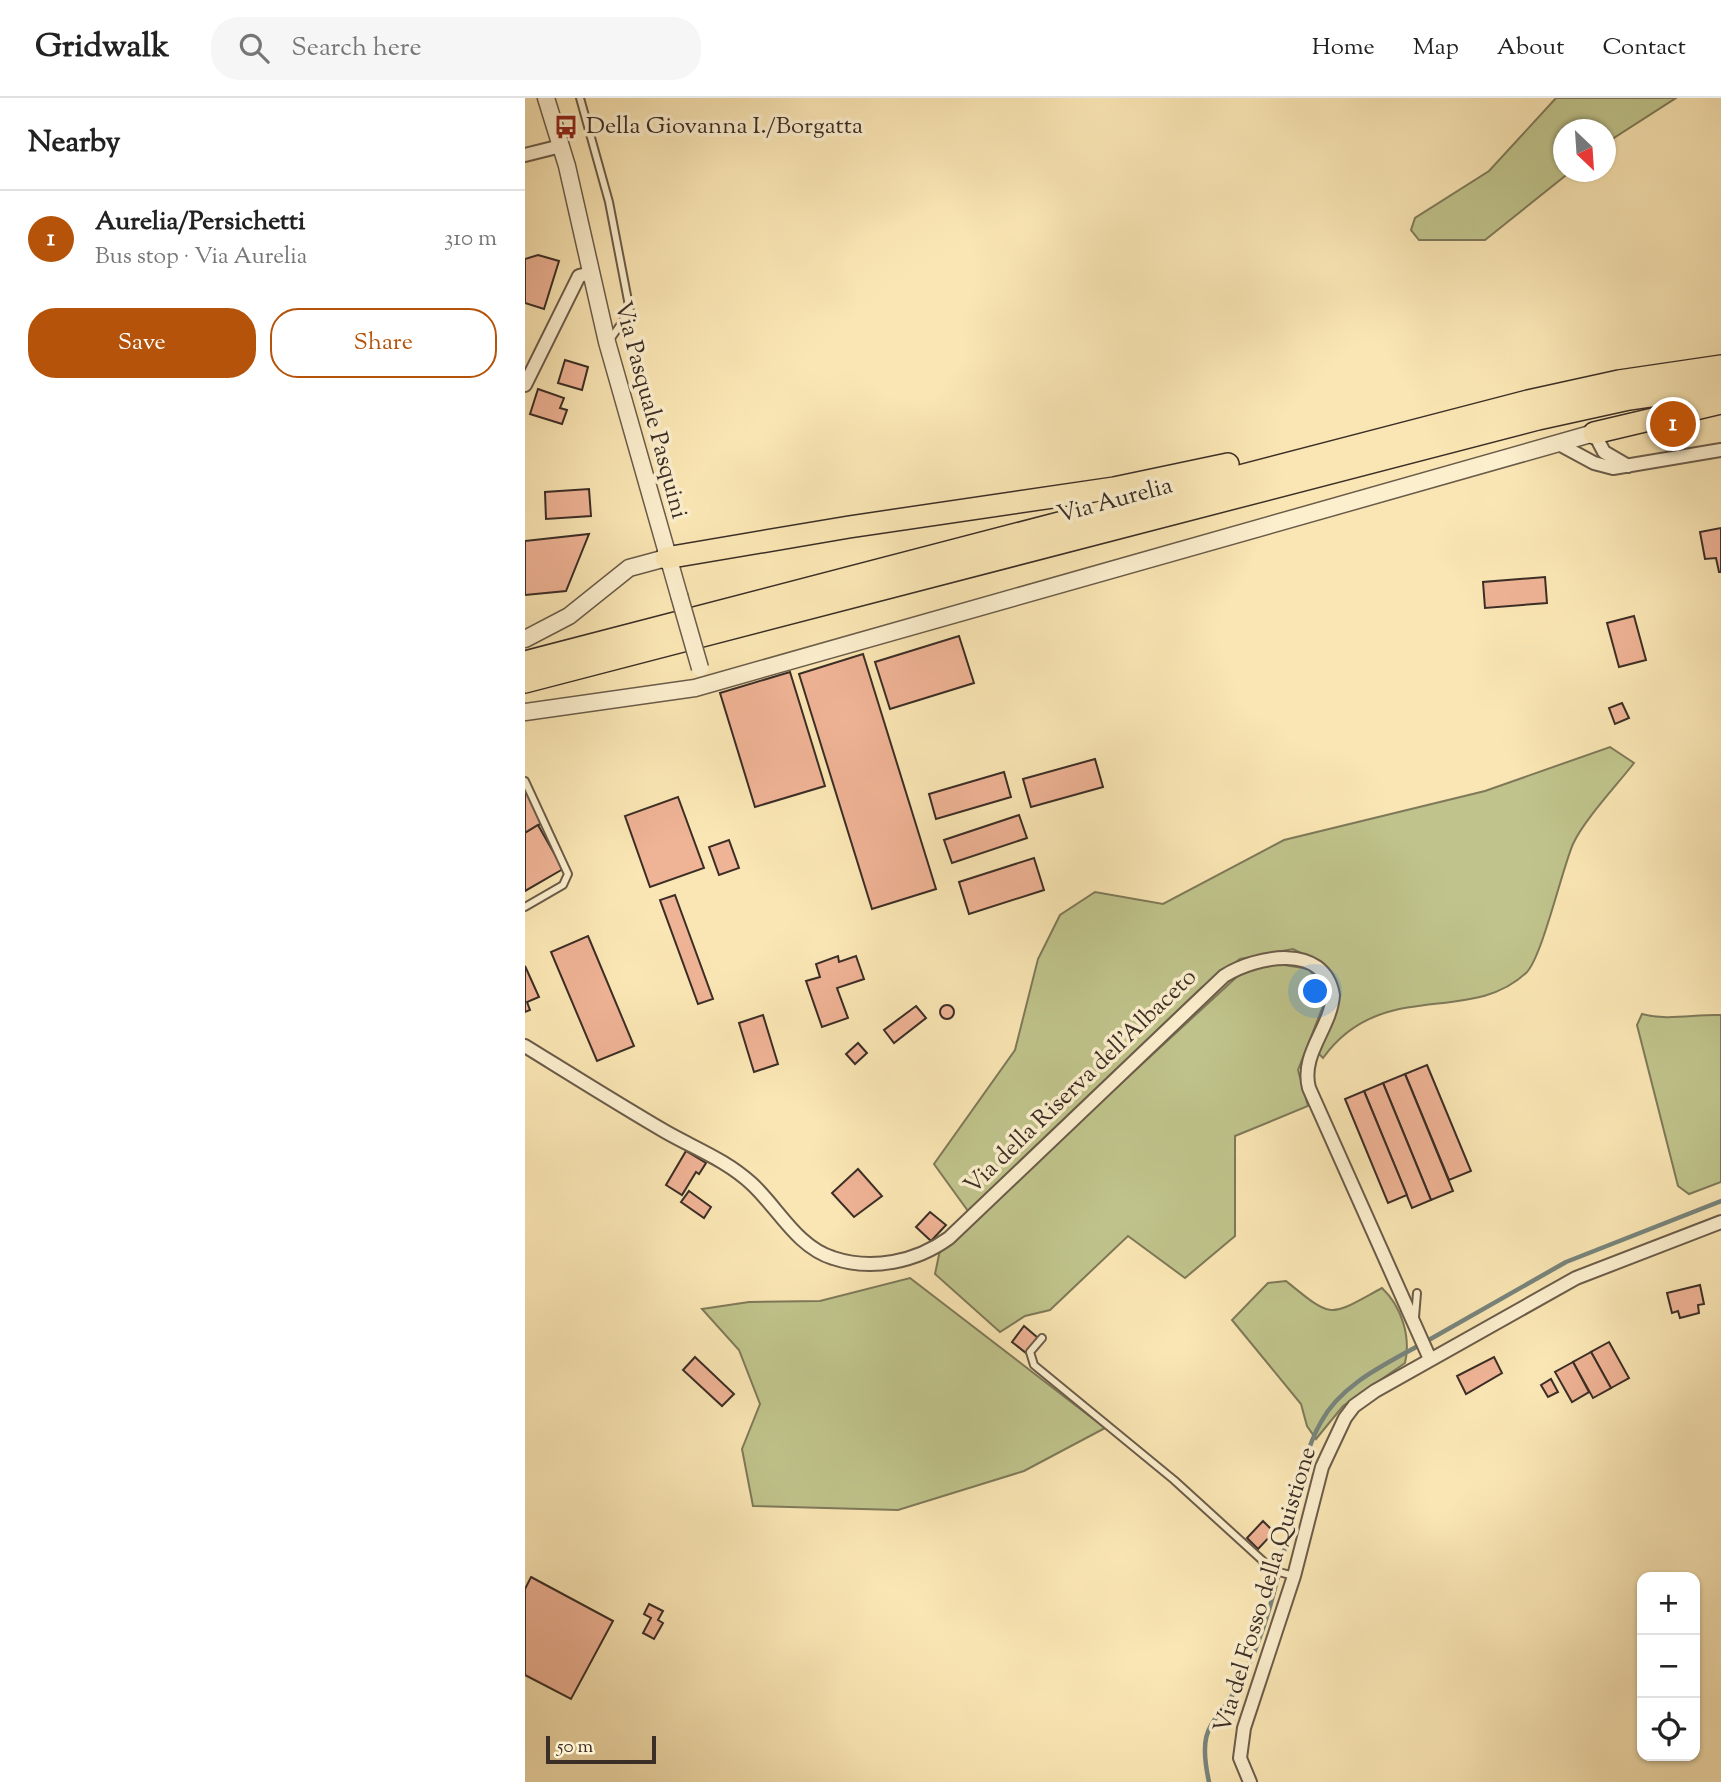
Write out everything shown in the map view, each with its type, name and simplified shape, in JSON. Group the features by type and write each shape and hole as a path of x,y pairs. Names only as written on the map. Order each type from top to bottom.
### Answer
{"highway":[{"name":"Via Aurelia","path":"525,662 1565,393 1721,366"},
{"name":"Via Aurelia","path":"525,682 1538,419 1629,399 1721,386"},
{"path":"1594,433 1721,403"},
{"path":"666,558 862,525 1114,488 1257,458 1313,457"}],"street":[{"name":"Via Pasquale Pasquini","path":"546,98 561,146 607,342 666,558 705,685"},
{"path":"525,155 561,146"},
{"path":"525,384 529,370 579,276 591,273"},
{"path":"525,712 664,694 705,685 1594,433 1604,452 1628,466"},
{"path":"1557,443 1600,465 1628,466 1721,450"},
{"path":"525,639 569,616 629,568 666,558"},
{"name":"Via della Riserva dell'Albaceto","path":"525,1046 669,1134 731,1167 774,1206 804,1242 820,1253 852,1263 880,1264 922,1254 949,1238 1224,976 1261,959 1278,956 1303,961 1322,972 1333,995 1326,1023 1308,1060 1309,1088 1428,1354"},
{"name":"Via del Fosso della Quistione","path":"1250,1782 1240,1758 1243,1737 1289,1575 1322,1467 1339,1427 1362,1399 1428,1354 1576,1278 1721,1222"}],"lane":[{"path":"580,98 609,202 629,311 607,342"},
{"path":"525,781 568,874 563,885 525,907"},
{"path":"1417,1293 1417,1330"},
{"path":"1042,1338 1030,1352 1034,1365 1174,1480 1263,1561 1264,1568 1289,1575"}],"green space":[{"path":"1556,98 1676,98 1616,137 1616,119 1553,119 1553,182 1558,182 1485,240 1419,240 1411,230 1415,218 1489,171"},
{"path":"1610,747 1634,763 1578,835 1568,856 1539,950 1526,973 1504,989 1479,997 1398,1009 1371,1018 1346,1033 1323,1058 1317,1052 1333,1006 1317,961 1293,949 1240,959 1201,988 968,1211 934,1164 1015,1050 1038,959 1060,915 1095,892 1163,904 1284,840 1485,791"},
{"path":"1272,963 1309,969 1327,996 1298,1070 1308,1106 1235,1136 1235,1236 1185,1278 1128,1236 1050,1310 1025,1316 1000,1332 935,1274 940,1250 1241,973"},
{"path":"1642,1014 1671,1017 1721,1015 1721,1182 1689,1194 1678,1186 1637,1025"},
{"path":"910,1278 1105,1428 1024,1471 898,1510 753,1506 742,1449 760,1404 739,1350 702,1309 749,1302 820,1301"},
{"path":"1286,1281 1314,1303 1332,1310 1351,1305 1382,1288 1400,1313 1406,1333 1405,1363 1343,1406 1316,1439 1307,1426 1301,1404 1232,1320 1268,1283"}],"building":[{"path":"538,255 559,261 544,309 525,303 525,259"},
{"path":"565,360 588,367 582,390 558,383"},
{"path":"538,389 564,398 560,408 567,410 562,424 530,414"},
{"path":"589,489 591,516 546,519 545,492"},
{"path":"1721,528 1719,572 1716,558 1705,559 1700,532"},
{"path":"589,534 566,591 525,595 525,541"},
{"path":"1545,577 1547,603 1485,608 1483,582"},
{"path":"1634,616 1646,660 1619,667 1607,623"},
{"path":"959,636 974,683 890,709 875,662"},
{"path":"863,654 936,889 872,909 799,674"},
{"path":"790,672 825,786 755,807 720,693"},
{"path":"1622,703 1629,718 1615,724 1609,708"},
{"path":"1095,759 1103,787 1031,807 1023,779"},
{"path":"1004,772 1011,797 936,819 929,794"},
{"path":"525,789 544,822 525,833"},
{"path":"678,797 704,868 650,887 625,816"},
{"path":"1019,815 1027,838 952,863 944,840"},
{"path":"538,825 563,869 525,891 525,833"},
{"path":"729,840 739,868 719,875 709,847"},
{"path":"1034,858 1044,890 969,914 959,882"},
{"path":"675,895 713,999 698,1004 660,900"},
{"path":"588,936 634,1046 597,1061 551,952"},
{"path":"838,956 839,962 856,956 864,979 837,988 848,1018 822,1027 806,981 820,977 816,964"},
{"path":"525,966 539,997 527,1002 530,1010 525,1012"},
{"path":"944,1005 950,1005 954,1012 950,1019 944,1019 940,1015 940,1009"},
{"path":"916,1006 926,1018 894,1043 884,1030"},
{"path":"763,1015 778,1064 754,1072 739,1023"},
{"path":"858,1043 867,1053 855,1064 846,1054"},
{"path":"1427,1065 1471,1171 1449,1180 1405,1074"},
{"path":"1405,1074 1453,1191 1431,1200 1383,1083"},
{"path":"1383,1083 1431,1200 1412,1208 1364,1091"},
{"path":"1364,1091 1407,1195 1388,1203 1345,1099"},
{"path":"686,1151 706,1163 699,1174 696,1172 682,1195 666,1185"},
{"path":"858,1169 882,1196 854,1217 832,1193"},
{"path":"689,1191 711,1207 704,1218 681,1202"},
{"path":"930,1212 946,1225 931,1241 916,1227"},
{"path":"1700,1285 1704,1304 1698,1305 1699,1313 1680,1318 1678,1311 1672,1313 1667,1293"},
{"path":"1024,1326 1038,1338 1026,1353 1012,1342"},
{"path":"1609,1342 1629,1378 1611,1388 1591,1352"},
{"path":"1591,1352 1611,1388 1593,1398 1573,1362"},
{"path":"695,1357 734,1394 722,1406 683,1370"},
{"path":"1494,1357 1502,1373 1466,1394 1457,1376"},
{"path":"1573,1362 1589,1392 1572,1402 1555,1372"},
{"path":"1551,1379 1558,1392 1548,1397 1541,1385"},
{"path":"1263,1521 1274,1532 1258,1549 1247,1538"},
{"path":"531,1577 613,1621 571,1699 525,1675 525,1589"},
{"path":"649,1604 663,1611 658,1620 663,1623 654,1639 643,1633 651,1618 644,1614"}],"waterway":[{"path":"1427,1341 1566,1262 1721,1201"},
{"path":"1209,1782 1205,1761 1207,1734 1243,1677 1260,1637 1279,1573 1311,1442 1329,1409 1350,1387 1416,1347"}],"place":[{"name":"Della Giovanna I./Borgatta","path":"566,127"},
{"name":"Aurelia/Persichetti","path":"1673,424"}]}
